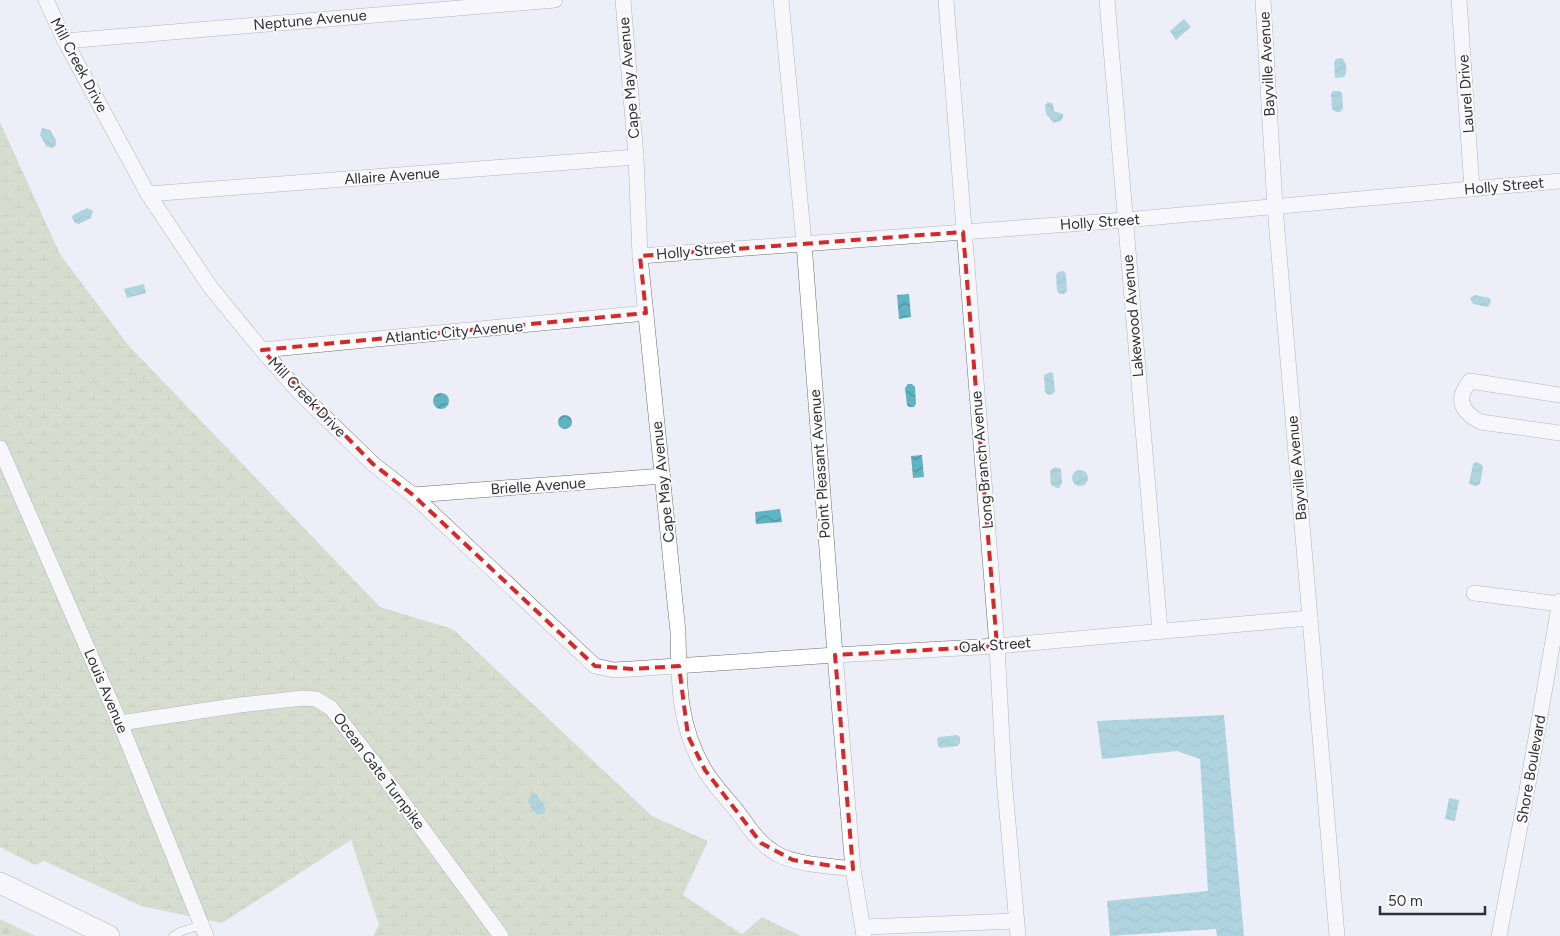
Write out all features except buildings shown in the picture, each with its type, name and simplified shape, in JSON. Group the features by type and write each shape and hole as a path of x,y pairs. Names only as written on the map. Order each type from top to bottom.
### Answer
{"main road":[{"path":"0,883 109,936"}],"street":[{"name":"Mill Creek Drive","path":"46,0 65,41 148,194 211,288 299,392 373,464 413,495 595,666 614,670 679,666"},
{"name":"Neptune Avenue","path":"65,41 555,0"},
{"name":"Cape May Avenue","path":"623,0 636,157 640,256 678,632 683,714 688,736 705,770 761,843 779,855 793,860 853,869"},
{"name":"Point Pleasant Avenue","path":"780,0 804,242 853,869 864,932"},
{"name":"Long Branch Avenue","path":"946,0 997,646 1004,778 1017,928"},
{"name":"Lakewood Avenue","path":"1107,0 1160,631"},
{"name":"Bayville Avenue","path":"1263,0 1275,207 1337,936"},
{"name":"Laurel Drive","path":"1459,0 1472,189"},
{"name":"Allaire Avenue","path":"148,194 636,157"},
{"name":"Holly Street","path":"640,256 804,242 1125,220 1560,181"},
{"name":"Atlantic City Avenue","path":"262,350 646,313"},
{"path":"1560,395 1470,381 1463,390 1462,406 1470,416 1481,422 1560,433"},
{"name":"Louis Avenue","path":"0,448 120,723 204,930"},
{"name":"Brielle Avenue","path":"413,495 662,476"},
{"path":"1474,593 1560,603"},
{"name":"Shore Boulevard","path":"1499,936 1526,799 1560,603"},
{"name":"Oak Street","path":"679,666 997,646 1310,618"},
{"name":"Ocean Gate Turnpike","path":"120,723 240,705 303,698 316,699 332,708 501,936"},
{"path":"864,932 1017,928"}],"lane":[{"path":"173,936 182,931 204,930"}],"highlighted area":[{"path":"963,232 997,646 835,655 853,869 793,860 761,843 705,770 688,736 679,666 632,669 595,666 413,495 373,464 262,350 646,313 640,256"}],"green space":[{"path":"0,122 60,254 129,346 380,607 453,629 652,816 708,841 683,895 742,934 762,917 801,936 373,936 379,925 351,840 222,923 141,906 44,861 35,865 0,847"},
{"path":"0,919 35,936 0,936"}],"water":[{"path":"1184,19 1191,27 1176,40 1170,31"},
{"path":"1342,58 1346,65 1345,75 1344,77 1335,78 1334,62 1336,59"},
{"path":"1333,91 1342,93 1343,109 1340,112 1332,109 1331,94"},
{"path":"1048,102 1053,104 1054,111 1063,114 1063,118 1060,121 1054,123 1046,114 1045,105"},
{"path":"42,128 50,130 56,140 56,145 52,148 46,146 40,135"},
{"path":"87,208 93,211 91,218 79,224 75,223 72,218 73,215"},
{"path":"1063,271 1066,274 1067,291 1064,294 1060,294 1057,291 1056,275 1058,272"},
{"path":"144,284 146,293 127,298 124,289"},
{"path":"909,294 911,317 899,319 897,295"},
{"path":"1475,295 1489,298 1491,300 1490,304 1487,307 1473,304 1470,298"},
{"path":"1050,372 1053,373 1055,391 1053,394 1048,395 1045,392 1044,375"},
{"path":"908,384 912,384 915,387 916,404 914,407 907,405 905,388"},
{"path":"441,393 449,401 441,409 433,401"},
{"path":"562,415 568,415 572,422 568,429 562,429 558,425 558,419"},
{"path":"922,455 924,477 913,478 911,456"},
{"path":"1476,462 1483,467 1480,484 1476,486 1469,484 1473,464"},
{"path":"1055,467 1061,469 1062,483 1059,488 1051,485 1050,471"},
{"path":"1077,470 1083,470 1088,475 1086,484 1077,486 1072,481 1072,475"},
{"path":"780,509 782,522 756,524 755,512"},
{"path":"1224,715 1244,936 1217,936 1216,929 1110,936 1107,901 1208,891 1200,759 1177,751 1102,759 1097,721"},
{"path":"957,735 960,737 960,743 957,746 940,748 938,745 937,739 939,737"},
{"path":"532,794 536,794 545,807 545,812 541,815 536,814 528,802"},
{"path":"1449,798 1459,800 1455,821 1445,819"}]}
